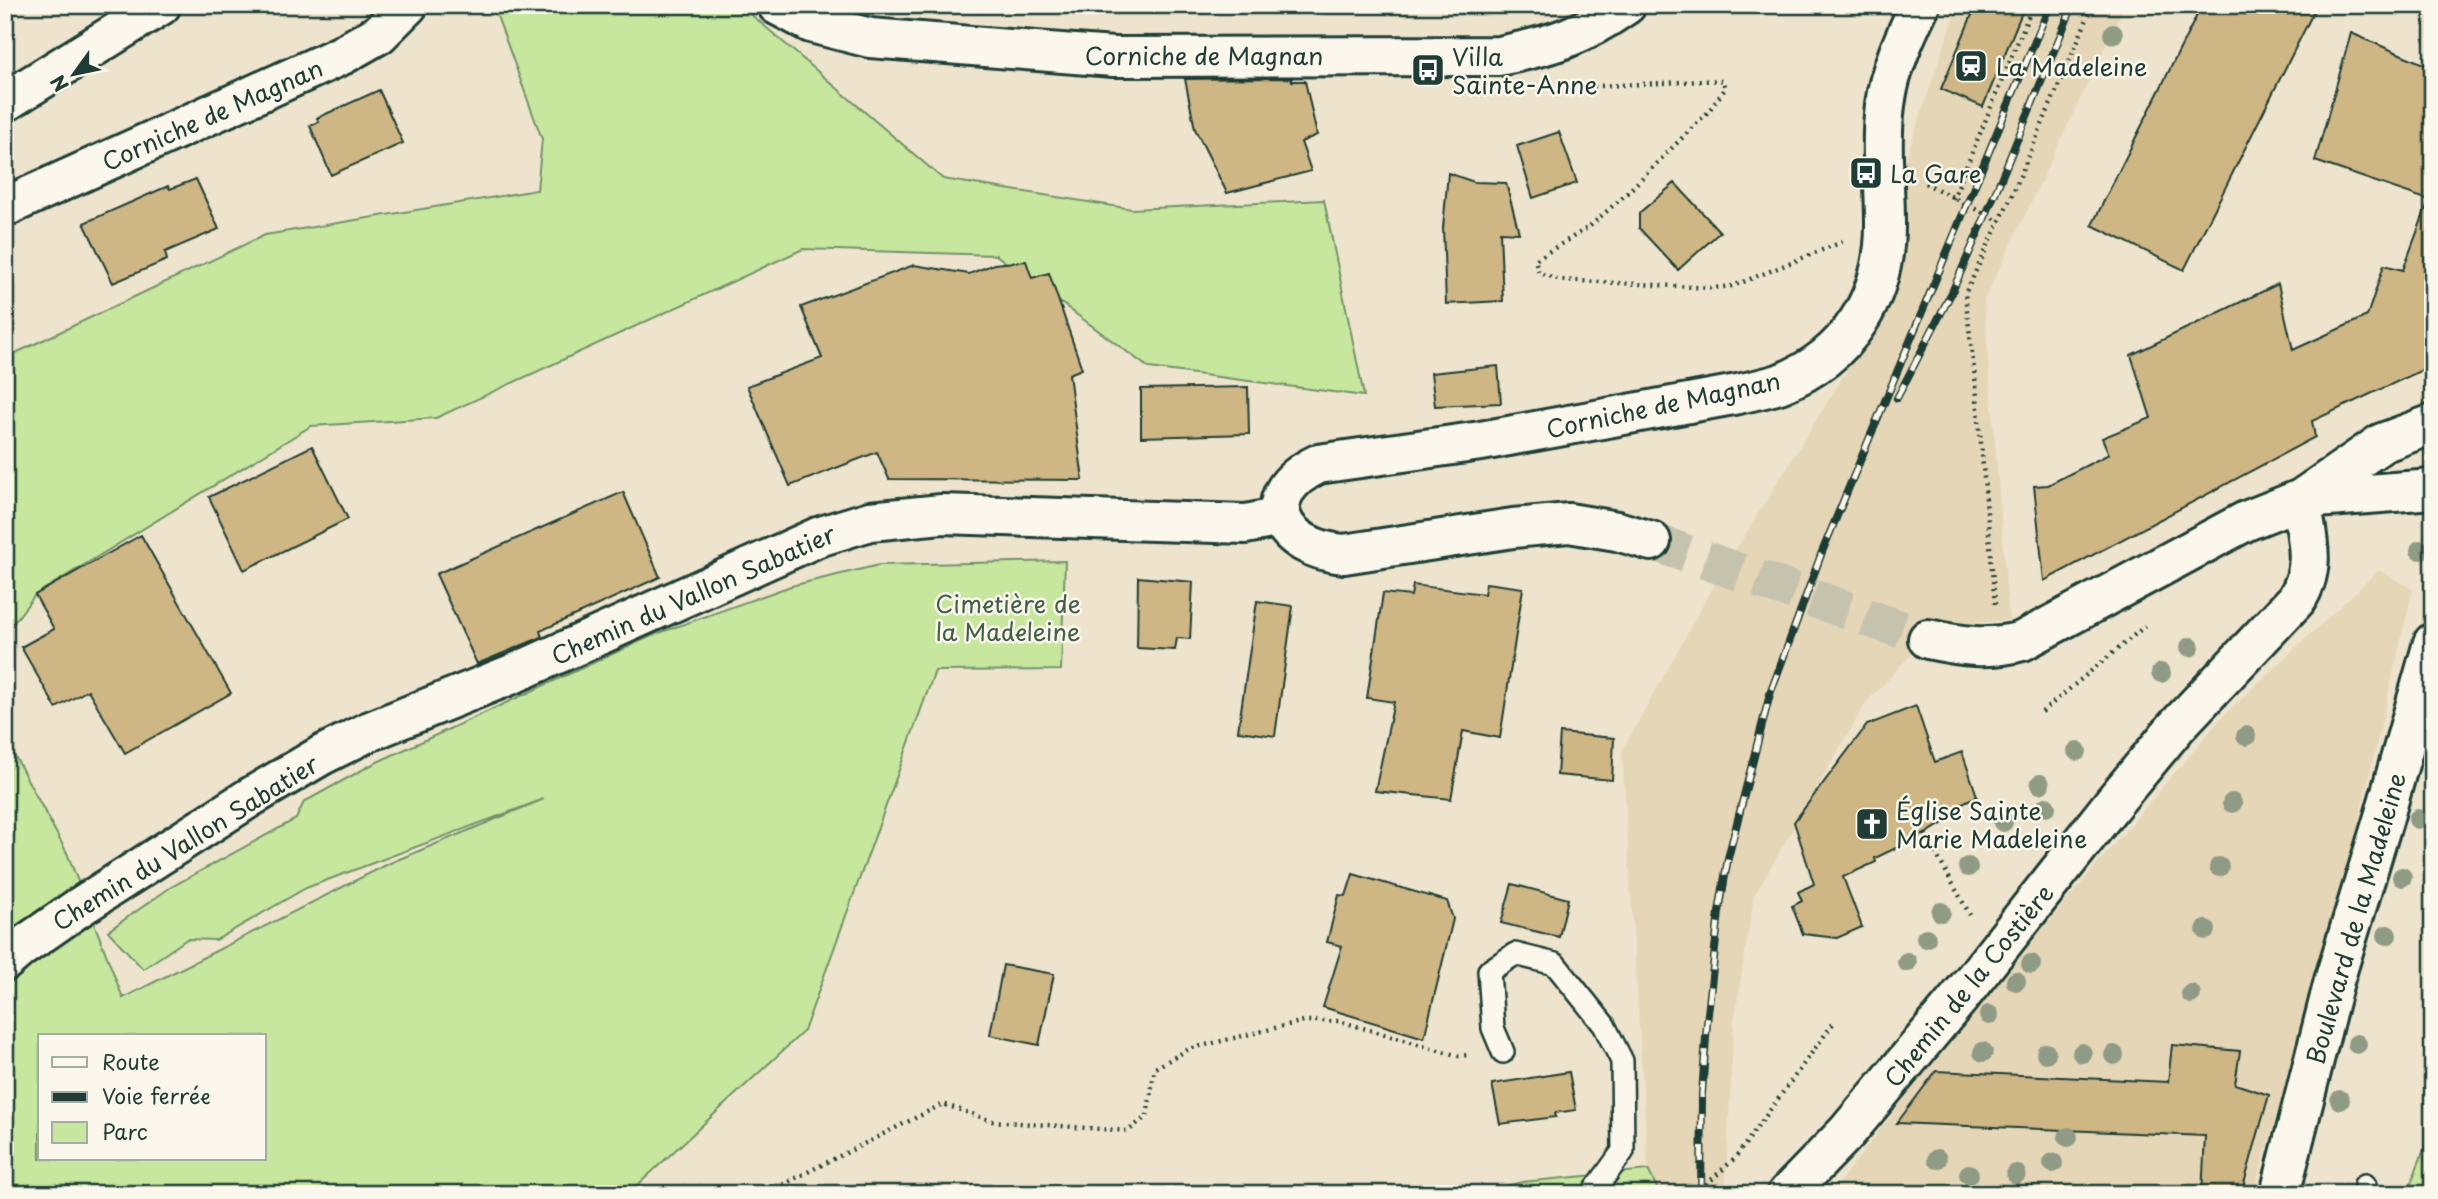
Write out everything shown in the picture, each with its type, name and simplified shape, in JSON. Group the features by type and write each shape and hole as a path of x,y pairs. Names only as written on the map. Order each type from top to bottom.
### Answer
{"street":[{"path":"5,102 161,5"},
{"name":"Corniche de Magnan","path":"5,207 342,55 379,34 408,5"},
{"name":"Corniche de Magnan","path":"777,5 811,23 870,38 1113,57 1499,56 1550,45 1583,33 1626,5"},
{"name":"Corniche de Magnan","path":"1280,517 1279,507 1289,485 1307,469 1318,464 1508,436 1738,394 1794,377 1838,347 1858,324 1879,274 1885,225 1882,156 1885,103 1900,53 1920,5"},
{"path":"1928,639 1956,646 1998,646 2022,641 2246,522 2301,499 2382,443 2433,424"},
{"path":"2301,499 2433,489"},
{"name":"Chemin de la Costière","path":"1787,1194 1847,1132 1943,1018 2176,727 2296,600 2305,586 2310,559 2301,499"},
{"name":"Chemin du Vallon Sabatier","path":"5,961 89,901 249,798 322,755 368,732 515,673 830,532 870,521 942,514 1247,524 1280,517"},
{"path":"1280,517 1286,527 1303,543 1329,553 1344,554 1513,528 1569,523 1618,531 1651,541"},
{"name":"Boulevard de la Madeleine","path":"2280,1194 2334,981 2433,643"}],"lane":[{"path":"1503,1052 1493,1028 1489,971 1515,954 1555,964 1604,1025 1622,1061 1623,1151 1592,1194"}],"path":[{"path":"1999,221 1953,199 2033,5"},
{"path":"1998,646 1976,386 1965,294 2093,5"},
{"path":"1551,89 1723,80 1725,89 1708,112 1625,195 1588,227 1535,260 1539,273 1561,280 1713,288 1733,286 1885,225"},
{"path":"2042,712 2149,623"},
{"path":"1925,834 1966,908"},
{"path":"764,1194 943,1104 992,1121 1128,1131 1147,1116 1155,1068 1189,1049 1304,1021 1339,1021 1459,1056 1503,1052"},
{"path":"1696,1194 1735,1158 1835,1021"}],"shaded area":[{"path":"1958,5 2125,5 1984,301 2009,620 1938,626 1866,703 1754,896 1734,1022 1725,1194 1660,1194 1648,1170 1622,751 1713,587 1855,357 1885,274 1897,184"},
{"path":"2379,570 2413,589 2330,943 2253,1194 1830,1194 1968,1017 2222,717"}],"green space":[{"path":"493,5 740,5 943,179 1132,209 1324,200 1364,396 1149,368 996,255 803,249 436,418 311,426 35,595 5,634 5,358 265,235 537,190 542,139"},
{"name":"Cimetière de la Madeleine","path":"1065,561 1061,670 935,671 804,1031 628,1194 5,1194 5,738 67,853 123,998 390,863 544,799 306,888 216,940 187,939 143,969 108,931 171,887 296,819 304,802 373,764 656,634 791,586 879,565"},
{"path":"2433,1126 2433,1194 2407,1194"},
{"path":"1648,1170 1660,1194 1474,1194 1522,1182"}],"building":[{"path":"1976,5 2025,5 1983,107 1941,89"},
{"path":"2202,5 2317,5 2184,270 2092,225"},
{"path":"2351,33 2433,68 2433,365 2312,421 2315,437 2044,581 2034,486 2048,485 2109,454 2102,438 2151,418 2131,355 2278,284 2293,350 2367,316 2384,265 2403,270 2429,200 2315,161"},
{"path":"1292,78 1292,81 1305,81 1317,135 1301,142 1311,171 1227,193 1195,129 1185,79"},
{"path":"379,90 403,143 331,175 310,126 319,122 317,118"},
{"path":"1559,132 1577,183 1533,198 1517,146"},
{"path":"1448,173 1474,182 1506,183 1519,233 1500,232 1503,301 1446,304 1443,228"},
{"path":"196,179 219,229 165,252 167,260 113,283 84,223 168,186 170,189"},
{"path":"1675,183 1720,232 1678,270 1639,228 1639,213"},
{"path":"1026,261 1032,278 1049,273 1082,369 1069,374 1083,480 889,479 877,452 790,486 747,386 822,358 801,307 914,265 969,274 994,264"},
{"path":"1498,366 1501,403 1435,406 1431,373"},
{"path":"1248,387 1249,434 1141,437 1141,389"},
{"path":"312,446 348,519 244,570 209,497"},
{"path":"623,492 660,577 540,631 542,637 477,664 436,574"},
{"path":"141,535 231,693 125,753 88,690 56,708 21,647 54,629 35,595"},
{"path":"1138,577 1193,582 1190,639 1177,638 1175,650 1137,648"},
{"path":"1486,583 1523,588 1500,738 1463,731 1451,799 1375,791 1394,702 1367,698 1383,593 1411,596 1413,585 1484,594"},
{"path":"1257,601 1293,606 1275,736 1238,731"},
{"name":"Église Sainte Marie Madeleine","path":"1916,706 1935,762 1962,752 1977,796 1950,809 1953,817 1925,834 1843,877 1862,927 1837,938 1803,934 1792,906 1802,901 1798,892 1814,884 1794,822 1867,725"},
{"path":"1560,733 1614,738 1612,780 1557,775"},
{"path":"1353,874 1447,901 1453,919 1424,1038 1323,1007 1342,946 1327,942 1339,895 1346,896"},
{"path":"1512,884 1568,899 1559,937 1501,923"},
{"path":"1003,965 1054,974 1039,1045 990,1035"},
{"path":"2172,1045 2240,1051 2235,1084 2269,1095 2241,1194 2202,1194 2205,1136 1897,1123 1936,1071 2168,1082"},
{"path":"1569,1072 1576,1110 1555,1113 1556,1117 1500,1124 1492,1084"}],"tunnel":[{"path":"1651,541 1928,639"}],"railway":[{"path":"1701,1194 1702,1094 1719,912 1728,858 1770,694 1822,552 2050,5"},
{"path":"1897,398 1952,292 2073,5"}],"place":[{"name":"La Madeleine","path":"1971,66"},
{"name":"Villa Sainte-Anne","path":"1428,70"},
{"name":"La Gare","path":"1866,173"},
{"name":"Église Sainte Marie Madeleine","path":"1872,824"}]}
